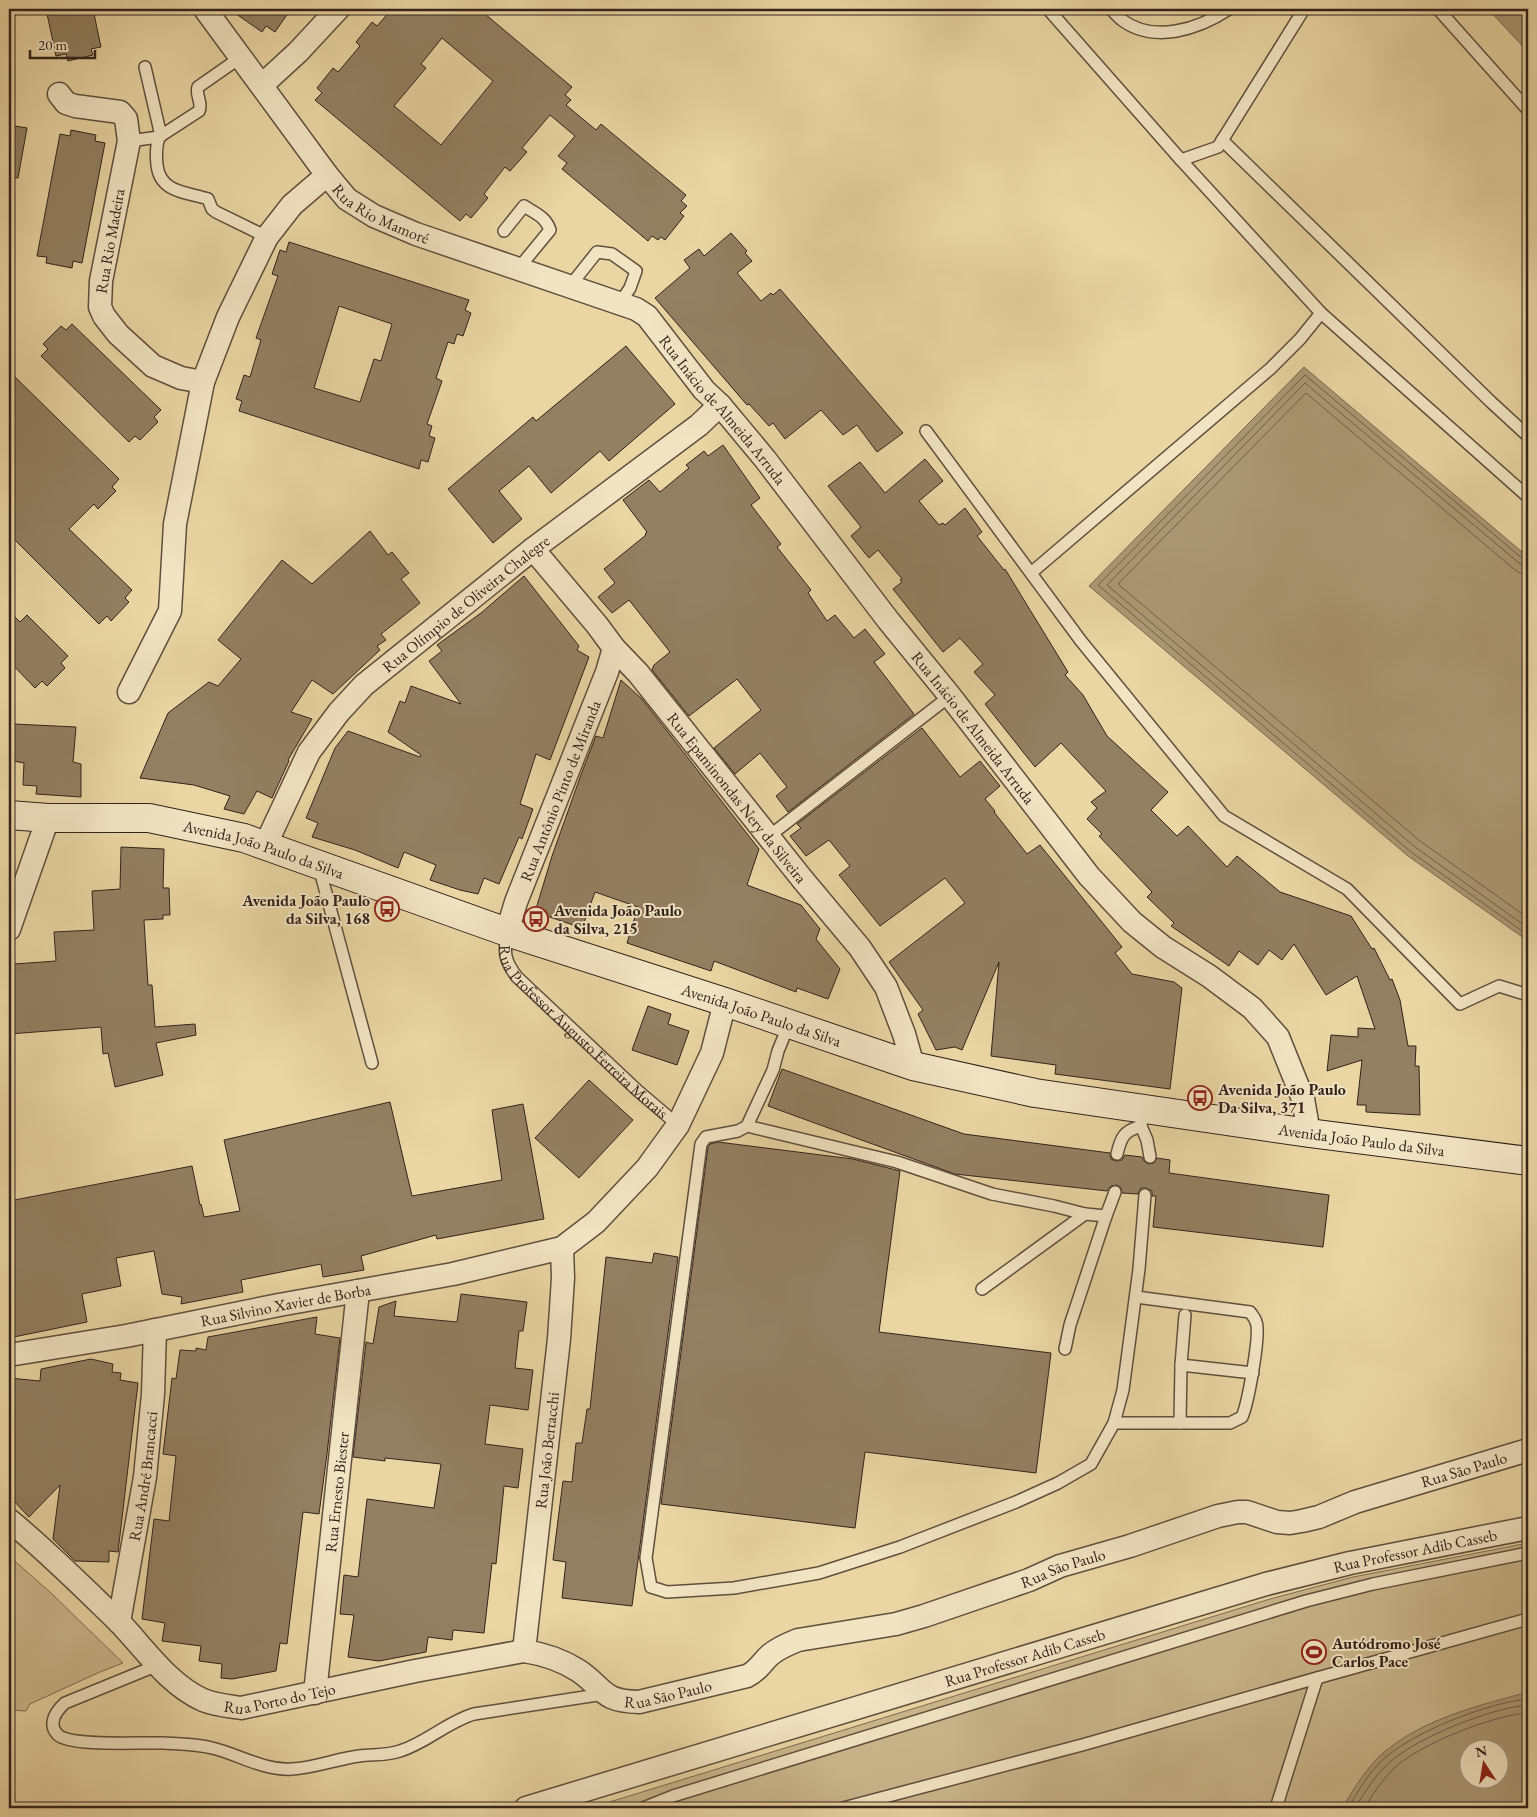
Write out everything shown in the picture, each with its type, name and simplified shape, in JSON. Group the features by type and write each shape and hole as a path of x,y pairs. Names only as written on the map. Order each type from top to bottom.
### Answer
{"street":[{"name":"Rua Rio Mamoré","path":"205,9 327,174 348,199 374,216 416,234 628,306"},
{"path":"262,85 298,52 338,9"},
{"name":"Rua Rio Madeira","path":"59,94 66,103 120,112 126,119 129,141 101,281 100,306 104,316 118,334 153,366 181,378 203,382"},
{"path":"129,692 170,611 175,524 203,382 228,317 267,237 292,205 327,174"},
{"name":"Rua Inácio de Almeida Arruda","path":"628,306 647,316 704,390 720,405 765,460 1088,876 1132,922 1163,947 1209,976 1252,1008 1278,1036 1303,1099 1309,1133"},
{"name":"Rua Olímpio de Oliveira Chalegre","path":"265,846 309,752 339,712 364,685 533,549 699,425 720,405"},
{"name":"Rua Epaminondas Nery da Silveira","path":"533,549 614,648 638,673 860,948 886,987 904,1034 913,1066"},
{"name":"Rua Antônio Pinto de Miranda","path":"507,932 516,902 614,648"},
{"name":"Avenida João Paulo da Silva","path":"9,815 48,818 149,818 244,838 507,932 725,1002 913,1066 1142,1117 1309,1133 1528,1161"},
{"path":"9,929 48,818"},
{"name":"Rua Professor Augusto Ferreira Morais","path":"562,1248 596,1222 640,1175 678,1124 712,1053 725,1002"},
{"name":"Rua Silvino Xavier de Borba","path":"9,1355 155,1330 279,1305 462,1272 562,1248"},
{"name":"Rua João Bertacchi","path":"524,1651 559,1339 563,1278 562,1248"},
{"name":"Rua Ernesto Biester","path":"315,1693 358,1292"},
{"name":"Rua André Brancacci","path":"119,1622 145,1477 153,1394 155,1330"},
{"name":"Rua Sāo Paulo","path":"604,1694 622,1701 639,1702 729,1681 756,1672 770,1655 787,1644 798,1640 896,1624 924,1616 1029,1580 1060,1566 1218,1516 1247,1512 1277,1522 1290,1523 1302,1521 1318,1517 1355,1502 1528,1450"},
{"name":"Rua Porto do Tejo","path":"9,1520 119,1622 158,1665 202,1700 216,1705 240,1708 415,1671 524,1651 540,1654 562,1662 580,1672 604,1694"},
{"name":"Rua Professor Adib Casseb","path":"526,1808 1266,1584 1350,1563 1528,1528"}],"lane":[{"path":"1048,9 1321,313 1528,497"},
{"path":"1111,9 1121,20 1141,30 1162,32 1184,30 1214,18 1229,9"},
{"path":"1182,160 1218,147 1304,9"},
{"path":"1438,9 1528,110"},
{"path":"129,141 159,140 199,111 198,87 241,57"},
{"path":"145,67 159,140 157,169 160,178 166,186 175,191 208,199 212,209 216,212 267,237"},
{"path":"1222,140 1528,436"},
{"path":"504,231 524,206 543,218 548,224 550,230 518,269"},
{"path":"570,286 597,252 612,254 636,271 630,288 628,306"},
{"path":"1031,573 1270,369 1300,339 1321,313"},
{"path":"926,431 1081,641 1224,816 1347,889 1460,1004 1498,986 1528,994"},
{"path":"768,836 950,696"},
{"path":"318,865 372,1063"},
{"name":"Rua Professor Augusto Ferreira Morais","path":"507,932 504,950 506,960 517,977 638,1090 678,1124"},
{"path":"789,1024 778,1051 773,1070 747,1126 738,1131 706,1137 701,1144 646,1558 651,1587 667,1592 743,1586 818,1574 900,1547 1016,1502 1058,1483 1091,1464 1114,1423 1123,1390 1136,1297 1145,1195"},
{"path":"1117,1154 1121,1140 1142,1117"},
{"path":"1142,1117 1150,1157"},
{"path":"747,1126 897,1162 992,1194 1085,1214 1106,1216"},
{"path":"1065,1349 1070,1325 1106,1216 1116,1192"},
{"path":"982,1289 1085,1214"},
{"path":"1114,1423 1230,1423 1242,1417 1253,1373 1257,1323 1250,1312 1136,1297"},
{"path":"1180,1423 1184,1315"},
{"path":"1181,1365 1253,1373"},
{"path":"643,1808 673,1796 1306,1601 1373,1584 1528,1553"},
{"path":"843,1808 1082,1745 1528,1619"},
{"path":"158,1665 65,1703 55,1712 53,1719 58,1735 69,1741 155,1743 212,1748 276,1769 292,1770 353,1757 399,1752 418,1744 460,1718 474,1714 604,1694"},
{"path":"1276,1808 1317,1678"}],"shaded area":[{"name":"Autódromo José Carlos Pace","path":"1528,1543 1528,1808 590,1808 1270,1599 1353,1577"},
{"path":"9,1556 51,1593 123,1663 30,1704 26,1711 9,1710"}],"water":[{"path":"1488,9 1528,9 1528,52"},
{"path":"1304,367 1528,557 1528,941 1408,856 1089,586"},
{"path":"1521,1694 1528,1694 1528,1808 1342,1808 1371,1765 1383,1753 1431,1723"}],"building":[{"path":"46,9 93,9 101,47 91,49 93,55 68,61 66,54 56,56"},
{"path":"229,9 291,9 275,32 266,26 262,32"},
{"path":"392,9 479,9 572,87 565,95 571,100 566,105 596,130 601,124 686,195 681,201 687,206 680,213 684,216 665,240 661,237 658,240 652,236 648,241 562,169 567,163 558,156 575,136 550,115 522,148 527,152 510,171 505,167 484,194 488,198 471,218 466,214 460,221 315,100 322,93 317,88 333,68 338,72 360,46 356,42 372,22 377,26","holes":["442,38 493,81 441,145 394,106 426,68 421,64"]},
{"path":"9,125 27,128 18,178 9,177"},
{"path":"71,130 96,135 95,141 105,143 82,263 73,261 72,268 46,263 47,257 37,256 60,134 70,136"},
{"path":"731,233 747,251 745,253 752,261 737,273 761,301 780,289 903,433 877,452 857,425 843,435 821,410 785,439 773,423 769,426 749,404 747,405 655,298 690,268 684,260 699,249 704,256"},
{"path":"289,242 469,300 465,310 471,313 463,336 457,334 454,344 448,342 436,378 442,381 427,424 432,426 429,436 435,438 428,462 421,460 419,469 239,411 242,401 236,399 244,375 250,377 261,340 256,338 278,276 272,274 280,250 286,252","holes":["339,306 392,324 381,361 374,359 360,402 314,388"]},
{"path":"72,324 161,410 154,417 158,422 140,440 135,436 129,442 41,356 48,349 43,344 61,326 66,330"},
{"path":"626,346 675,404 609,461 600,451 551,493 529,466 499,491 522,519 493,543 448,489 533,417 536,421"},
{"path":"9,371 119,479 112,487 116,491 98,509 94,504 69,529 132,590 125,598 129,602 111,621 107,616 99,624 9,534"},
{"path":"723,445 760,498 751,505 781,544 777,547 811,590 808,593 827,621 835,615 854,638 865,629 885,654 874,662 914,714 788,812 776,796 787,787 760,753 735,774 714,748 761,710 737,679 689,716 652,670 654,665 670,652 629,600 612,613 598,597 615,583 604,569 646,535 647,532 623,500 649,480 660,492 689,468 686,465 704,451 708,456"},
{"path":"925,459 943,481 919,501 939,525 943,523 945,525 965,508 982,532 977,536 1005,569 1068,672 1065,675 1083,695 1107,736 1168,792 1151,810 1177,836 1188,826 1227,867 1237,856 1280,892 1351,916 1372,949 1374,948 1390,980 1392,979 1400,1000 1408,1046 1416,1046 1415,1066 1419,1066 1420,1115 1366,1112 1366,1105 1357,1105 1362,1060 1327,1071 1331,1035 1358,1037 1358,1028 1375,1029 1357,976 1326,995 1294,944 1282,960 1269,950 1258,965 1239,951 1229,966 1171,926 1174,923 1147,897 1152,892 1099,836 1102,834 1087,819 1097,808 1091,802 1106,791 1061,743 1035,767 985,704 995,695 974,672 983,664 960,638 943,652 893,589 902,582 900,580 902,579 878,550 869,558 851,536 861,527 828,486 860,462 885,493"},
{"path":"370,531 388,555 392,552 409,573 401,579 420,603 381,634 386,640 377,646 380,650 333,694 312,680 291,712 312,719 288,760 272,798 257,791 244,814 224,809 230,796 194,785 140,778 168,713 209,682 218,686 241,659 218,640 282,560 312,584"},
{"path":"524,576 579,646 577,650 589,657 550,760 536,754 520,804 533,809 522,839 519,837 499,884 484,878 478,894 460,890 430,880 436,865 404,852 398,868 355,850 312,837 318,823 306,818 335,748 348,731 420,757 421,755 388,732 400,701 405,703 411,686 461,704 429,661 442,651 437,645 481,613"},
{"path":"9,611 20,622 27,615 68,656 61,663 65,668 47,686 42,681 35,688 9,661"},
{"path":"621,680 642,699 759,849 747,885 801,905 820,929 816,939 840,969 828,999 797,988 796,992 714,961 711,971 627,943 638,907 595,892 582,928 535,912 552,856 582,772 596,736 603,738"},
{"path":"14,724 76,727 73,762 81,764 81,797 36,794 37,786 23,785 24,763 13,761 14,749 9,748 9,727 14,727"},
{"path":"922,728 960,777 980,761 1000,786 985,799 994,812 1027,854 1040,845 1122,947 1115,953 1132,974 1174,982 1182,988 1170,1089 1055,1074 1056,1065 991,1056 999,962 962,1050 955,1047 936,1050 918,1014 923,1010 889,962 965,903 945,878 880,926 839,875 850,866 829,840 806,856 790,836 801,828 797,824"},
{"path":"121,847 164,849 163,888 169,888 170,915 163,915 163,919 144,920 148,985 152,985 155,1027 195,1024 196,1035 156,1043 163,1075 115,1087 108,1053 103,1054 101,1027 9,1034 9,983 14,964 56,961 54,932 94,930 92,891 120,889"},
{"path":"648,1006 671,1014 668,1024 689,1031 677,1065 632,1050"},
{"path":"782,1069 964,1134 1110,1153 1111,1159 1116,1161 1122,1160 1125,1155 1142,1157 1148,1164 1154,1163 1157,1158 1170,1160 1169,1173 1329,1195 1323,1247 1153,1227 1156,1196 1152,1196 1152,1191 1146,1188 1141,1188 1138,1194 1122,1193 1121,1188 1117,1185 1111,1186 1107,1191 955,1174 768,1106"},
{"path":"589,1080 633,1120 579,1178 535,1138"},
{"path":"390,1102 412,1196 502,1180 492,1110 523,1104 544,1219 437,1239 436,1235 361,1256 364,1270 323,1277 321,1264 241,1280 243,1292 181,1304 182,1297 162,1294 154,1251 116,1258 121,1286 82,1294 87,1322 9,1338 9,1201 192,1166 204,1217 240,1211 224,1140"},
{"path":"718,1142 853,1159 900,1171 879,1332 1051,1353 1036,1473 865,1452 855,1528 661,1504 708,1147 710,1144"},
{"path":"654,1253 678,1257 632,1606 562,1598 566,1562 553,1560 563,1481 572,1482 576,1443 582,1443 587,1409 590,1409 606,1257 652,1263"},
{"path":"461,1294 527,1302 523,1331 519,1331 515,1368 533,1370 528,1410 490,1405 485,1444 523,1449 518,1488 504,1486 496,1564 492,1563 484,1633 453,1630 452,1640 428,1637 426,1652 379,1661 348,1657 354,1615 340,1614 344,1575 358,1577 367,1499 434,1508 441,1464 385,1458 385,1461 353,1457 366,1342 373,1344 379,1307 396,1301 394,1316 457,1322"},
{"path":"317,1317 315,1334 340,1338 319,1514 303,1512 287,1644 280,1643 276,1671 232,1679 221,1678 222,1664 199,1661 201,1646 162,1641 165,1623 142,1619 154,1519 169,1521 176,1456 163,1454 172,1378 176,1379 180,1350 196,1351 196,1348 206,1350 208,1337"},
{"path":"91,1359 113,1364 112,1372 121,1373 120,1380 138,1383 118,1552 109,1551 109,1562 75,1561 53,1539 60,1485 29,1517 9,1496 9,1378 40,1381 41,1369"}],"place":[{"name":"Avenida João Paulo da Silva, 168","path":"387,909"},
{"name":"Avenida João Paulo da Silva, 215","path":"536,919"},
{"name":"Avenida João Paulo Da Silva, 371","path":"1200,1098"},
{"name":"Autódromo José Carlos Pace","path":"1314,1652"}]}
